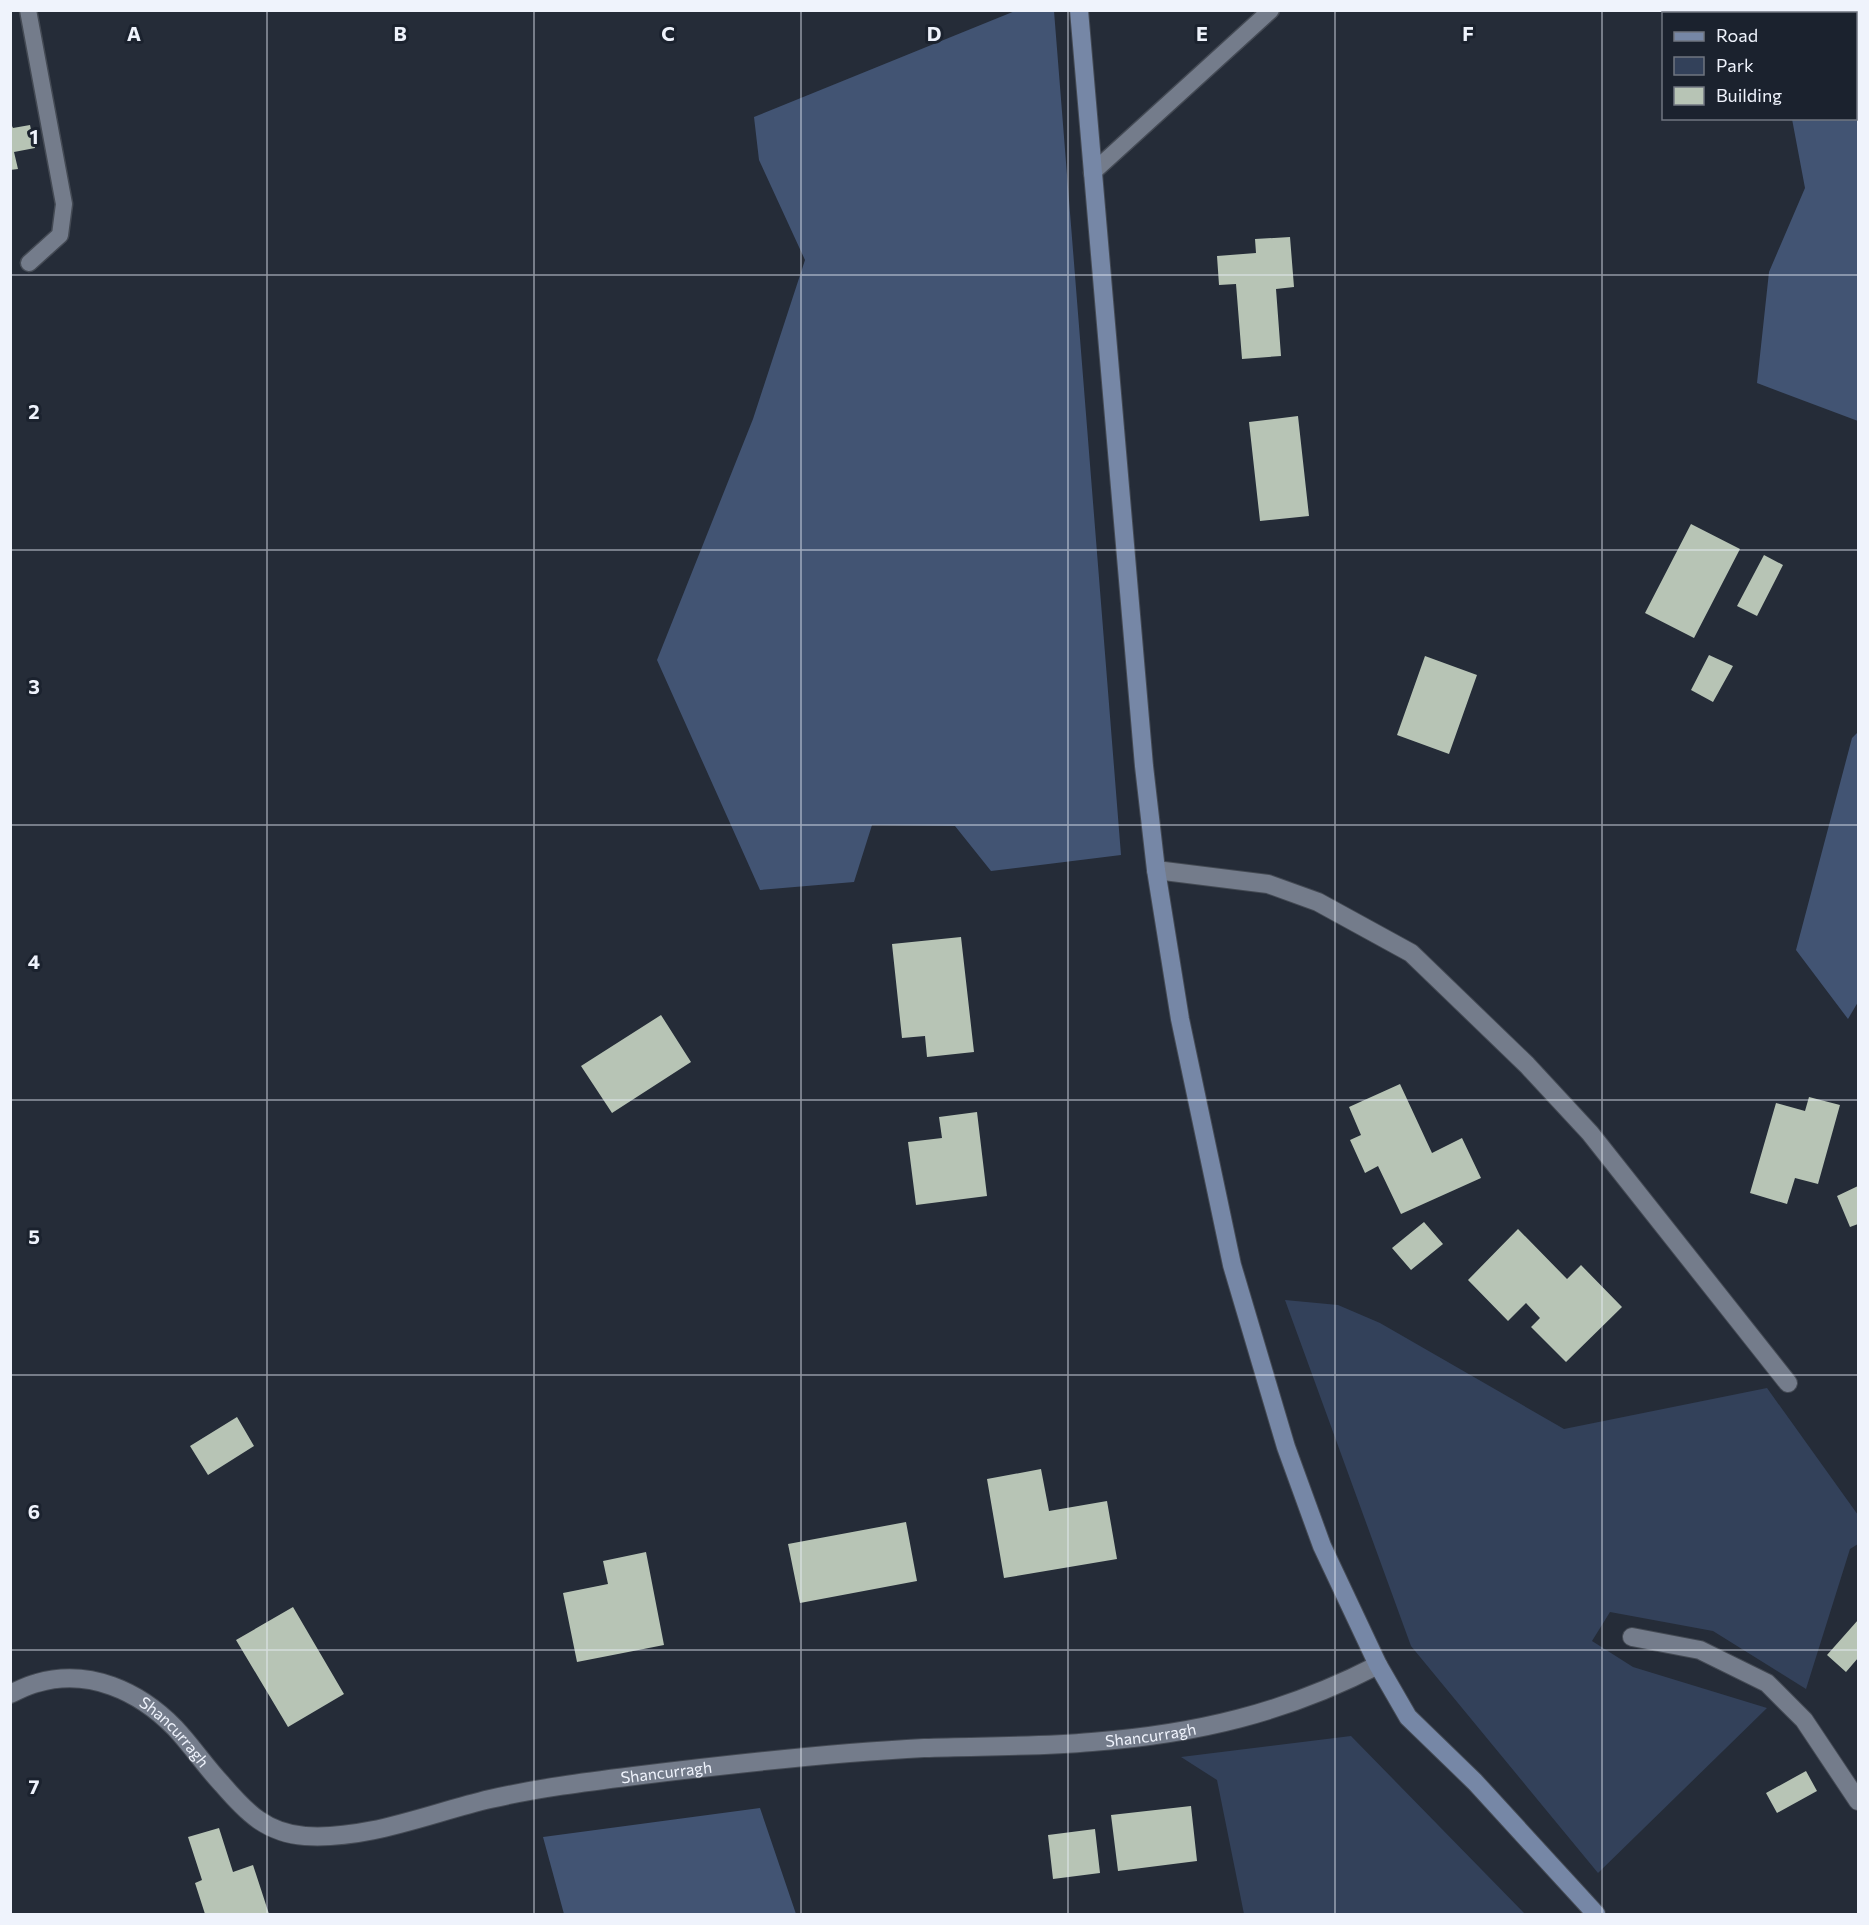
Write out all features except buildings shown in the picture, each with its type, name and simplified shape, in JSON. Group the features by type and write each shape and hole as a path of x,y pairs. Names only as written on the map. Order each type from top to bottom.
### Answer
{"street":[{"path":"1079,10 1144,766 1156,870 1180,1019 1233,1265 1286,1447 1318,1535 1378,1665 1408,1717 1475,1782 1596,1914"},
{"path":"1156,870 1268,884 1318,902 1411,953 1527,1065 1590,1132 1788,1383"},
{"path":"1632,1636 1700,1650 1767,1683 1804,1720 1858,1801"},
{"name":"Shancurragh","path":"10,1694 37,1683 62,1678 98,1682 121,1688 154,1708 177,1730 237,1802 259,1821 274,1830 299,1835 322,1836 359,1832 491,1799 634,1776 842,1753 1091,1742 1199,1729 1263,1713 1303,1699 1341,1684 1378,1665"}],"lane":[{"path":"28,10 64,204 60,235 28,263"},
{"path":"1092,173 1271,10"}],"green space":[{"path":"1285,1300 1338,1305 1380,1323 1564,1429 1767,1388 1858,1515 1858,1544 1850,1549 1806,1689 1713,1631 1610,1612 1592,1641 1633,1667 1767,1708 1598,1873 1411,1646"},
{"path":"1351,1736 1525,1914 1244,1914 1217,1780 1181,1757"}],"shaded area":[{"path":"1015,11 1054,11 1121,855 991,871 955,826 872,825 854,882 760,890 657,660 753,419 805,260 759,160 754,117"},
{"path":"1857,26 1858,421 1757,383 1769,272 1805,188 1792,120 1857,120"},
{"path":"1858,732 1858,1002 1848,1019 1796,950 1852,738"},
{"path":"760,1808 796,1914 564,1914 543,1837"}]}
